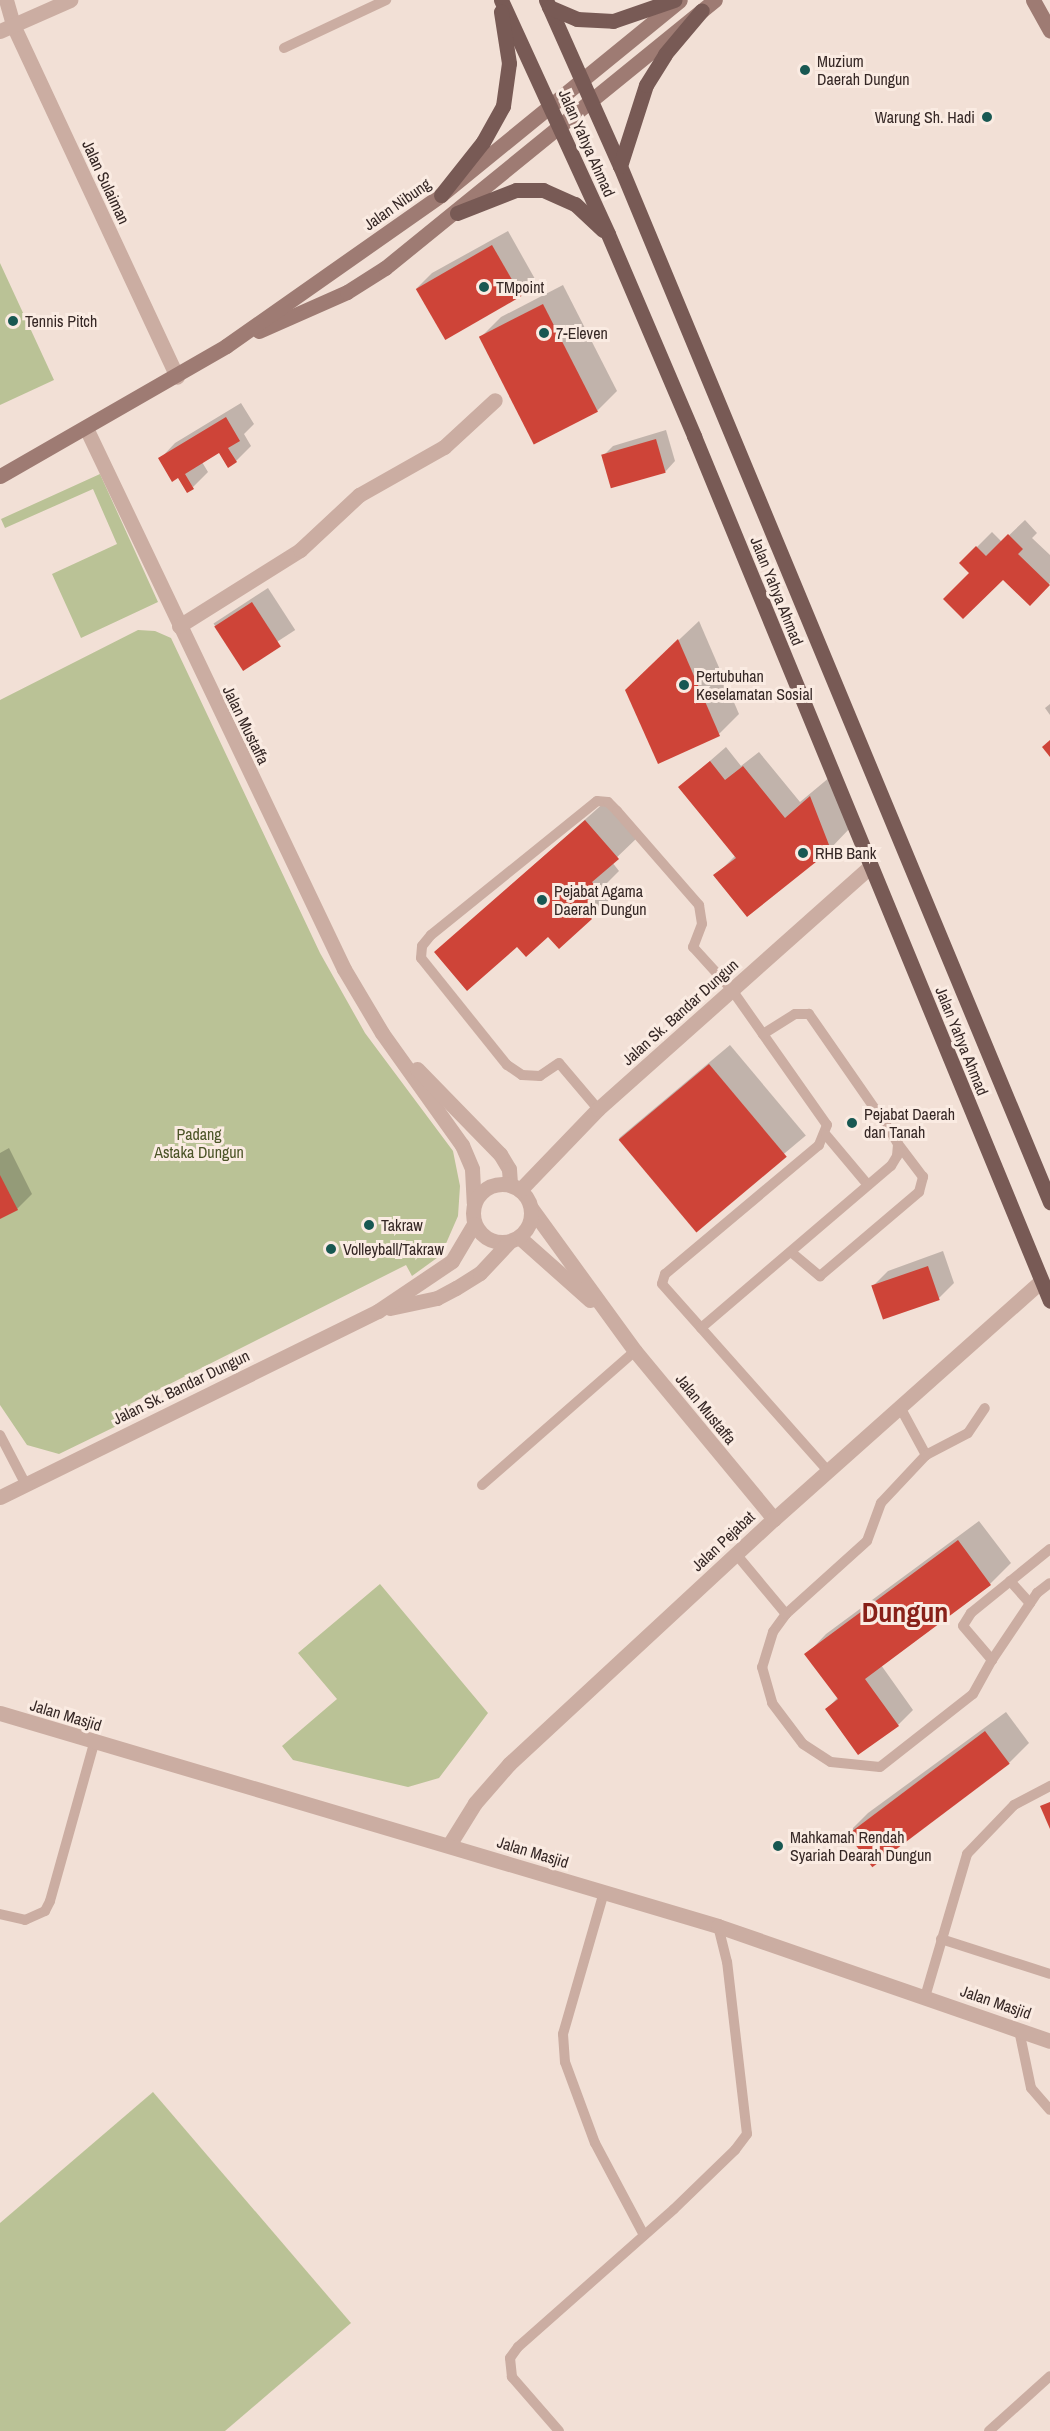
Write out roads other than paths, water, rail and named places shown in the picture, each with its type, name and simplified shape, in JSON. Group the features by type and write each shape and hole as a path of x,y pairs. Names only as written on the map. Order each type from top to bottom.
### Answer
{"main road":[{"name":"Jalan Yahya Ahmad","path":"500,0 608,234 1050,1301"},
{"path":"441,195 483,142 503,106 509,63 500,0"},
{"path":"548,4 577,19 614,21 674,0"},
{"name":"Jalan Nibung","path":"0,476 177,377 226,346 441,195 680,0"},
{"name":"Jalan Nibung","path":"226,346 347,292 457,213 715,0"},
{"path":"1033,0 1050,31"},
{"name":"Jalan Yahya Ahmad","path":"548,4 589,103 620,166 1050,1202"},
{"path":"620,166 646,85 665,54 702,10"},
{"path":"457,213 516,190 543,190 575,204 608,234"}],"street":[{"name":"Jalan Sulaiman","path":"6,0 7,28 177,377"},
{"path":"7,28 70,0"},
{"path":"179,626 300,550 359,495 444,447 495,400"},
{"name":"Jalan Mustaffa","path":"86,428 344,969 382,1033 462,1145 472,1169 474,1203"},
{"name":"Jalan Sk. Bandar Dungun","path":"515,1188 598,1109 870,867"},
{"name":"Jalan Mustaffa","path":"382,1033 500,1154 509,1169 515,1188"},
{"path":"489,1187 515,1188 531,1208 530,1219 514,1239 488,1240 474,1224 474,1203 489,1187"},
{"name":"Jalan Mustaffa","path":"531,1208 635,1351 774,1520"},
{"name":"Jalan Sk. Bandar Dungun","path":"0,1497 378,1311 452,1261 474,1224"},
{"name":"Jalan Sk. Bandar Dungun","path":"378,1311 437,1298 456,1288 480,1273 514,1239"},
{"name":"Jalan Mustaffa","path":"514,1239 612,1320"},
{"name":"Jalan Pejabat","path":"449,1845 489,1784 736,1554 1041,1281"},
{"name":"Jalan Masjid","path":"0,1713 94,1743 449,1845 718,1926 1050,2041"}],"lane":[{"path":"284,48 386,0"},
{"path":"598,1109 560,1063 540,1076 522,1076 507,1065 421,958 422,946 431,936 587,806 597,801 608,802 699,905 702,924 693,947 732,990 823,1117 826,1135 868,1185"},
{"path":"763,1034 795,1014 809,1014 922,1177 919,1192 820,1276 791,1252"},
{"path":"826,1135 819,1145 665,1274 662,1284 828,1471"},
{"path":"701,1328 891,1166 898,1144"},
{"path":"482,1485 635,1351"},
{"path":"900,1407 926,1455"},
{"path":"985,1408 968,1433 926,1455 881,1503 867,1541 786,1614 773,1632 762,1667 772,1703 803,1744 831,1762 880,1767 973,1694 992,1660 1030,1603 1050,1583"},
{"path":"0,1435 25,1483"},
{"path":"992,1660 963,1626 971,1612 1050,1549"},
{"path":"736,1554 786,1614"},
{"path":"1010,1581 1030,1603"},
{"path":"0,1914 25,1920 45,1911 50,1901 94,1743"},
{"path":"925,1996 967,1854 1014,1805 1050,1786"},
{"path":"604,1892 563,2034 565,2062 596,2143 644,2235"},
{"path":"560,2431 512,2377 510,2358 518,2347 735,2151 747,2134 727,1962 718,1926"},
{"path":"941,1940 1050,1974"},
{"path":"1019,2030 1032,2088 1050,2110"},
{"path":"989,2431 1050,2376"}],"place":[{"name":"Muzium Daerah Dungun","path":"805,70"},
{"name":"Warung Sh. Hadi","path":"987,117"},
{"name":"TMpoint","path":"484,287"},
{"name":"Tennis Pitch","path":"13,321"},
{"name":"7-Eleven","path":"544,333"},
{"name":"Pertubuhan Keselamatan Sosial","path":"684,685"},
{"name":"RHB Bank","path":"803,853"},
{"name":"Pejabat Agama Daerah Dungun","path":"542,900"},
{"name":"Pejabat Daerah dan Tanah","path":"852,1123"},
{"name":"Takraw","path":"369,1225"},
{"name":"Volleyball/Takraw","path":"331,1249"},
{"name":"Mahkamah Rendah Syariah Dearah Dungun","path":"778,1846"}],"district":[{"name":"Dungun","path":"905,1612"}],"park label":[{"name":"Padang Astaka Dungun","path":"199,1143"}]}
